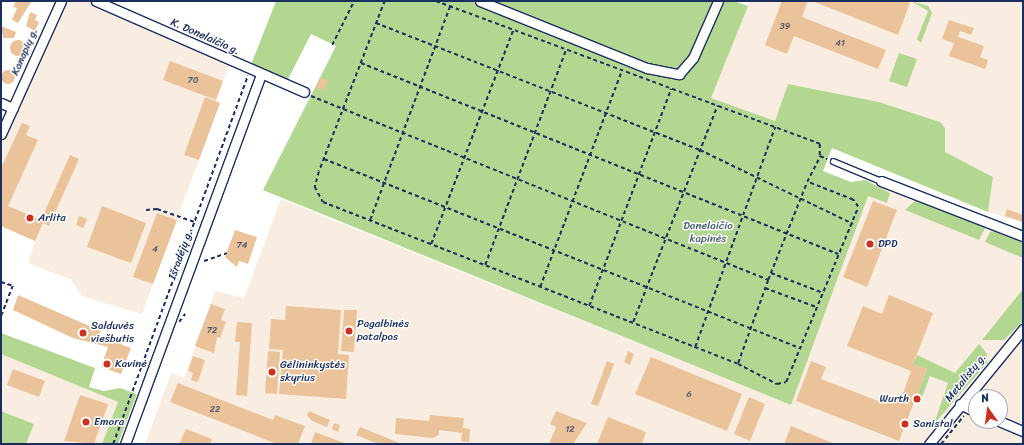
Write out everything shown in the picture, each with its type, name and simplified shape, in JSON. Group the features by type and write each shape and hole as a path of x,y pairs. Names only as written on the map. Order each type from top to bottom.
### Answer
{"street":[{"name":"Kanapių g.","path":"1,134 61,1"},
{"name":"K. Donelaičio g.","path":"96,1 249,70 304,92"},
{"path":"480,1 647,68 679,74 693,58 718,1"},
{"name":"Išradėjų g.","path":"125,444 261,74"},
{"path":"1,103 13,108"},
{"path":"881,181 1023,236"},
{"name":"Metalistų g.","path":"929,444 1023,328"},
{"path":"960,404 968,409"},
{"path":"1008,424 1023,430"}],"lane":[{"path":"833,161 881,181"}],"path":[{"path":"332,45 354,1"},
{"path":"385,1 324,159 315,187 323,202 738,364 777,384 786,382 822,293 853,224 858,208 853,200 807,182"},
{"path":"436,1 820,144 820,156 800,198 765,288 738,364"},
{"path":"370,220 450,6"},
{"path":"376,23 700,150 853,224"},
{"path":"431,244 513,30"},
{"path":"485,265 566,50"},
{"path":"361,63 839,254"},
{"path":"113,444 249,70"},
{"path":"540,287 588,154 622,70"},
{"path":"589,306 620,220 671,89"},
{"path":"304,92 768,280"},
{"path":"633,323 717,106"},
{"path":"695,347 775,127"},
{"path":"820,156 833,161"},
{"path":"324,159 750,330 800,348"},
{"path":"146,210 157,209 194,222"},
{"path":"204,261 227,253"},
{"path":"771,273 822,293"},
{"path":"1,282 13,286 1,317"},
{"path":"765,288 816,308"},
{"path":"941,444 968,415"}],"shaded area":[{"path":"61,1 96,1 231,61 216,100 220,103 142,314 82,296 70,279 28,263 35,241 1,226 1,134"},
{"path":"750,1 1023,1 1023,222 988,212 993,177 945,152 945,128 940,122 879,102 789,84 775,121 711,98"},
{"path":"865,180 1023,240 1023,321 923,444 145,444 171,373 184,378 215,291 244,298 281,199 791,405"},
{"path":"1023,336 1023,444 938,444 968,403 968,429 1008,429 1008,389 980,389"},
{"path":"1,354 118,402 102,444 26,444 34,424 1,411"}],"green space":[{"name":"Donelaičio kapinės","path":"276,1 734,1 748,6 711,98 775,121 788,84 879,102 940,122 945,128 945,152 993,177 988,212 832,148 823,171 851,182 865,180 890,193 887,203 868,196 791,405 263,190 336,46 311,34 286,83 249,70"},
{"path":"911,1 928,6 932,13 921,43 917,39 928,11"},
{"path":"899,53 917,59 907,87 889,81"},
{"path":"917,199 982,224 985,228 979,240 905,210"},
{"path":"996,230 1023,240 1023,258 985,242 990,232"},
{"path":"1023,289 1023,321 1004,340 982,340"},
{"path":"1,333 95,368 89,387 104,391 120,388 137,394 118,444 102,444 118,402 1,354"},
{"path":"979,344 987,354 987,363 934,424 948,383 930,376 922,397 917,395 927,369 913,364 917,355 955,373"},
{"path":"1,411 34,424 26,444 1,444"}],"building":[{"path":"16,1 31,2 18,23 12,20 17,8 13,7"},
{"path":"782,1 808,1 802,17 886,50 878,69 794,36 787,54 765,45"},
{"path":"812,1 904,1 910,3 898,35"},
{"path":"30,12 37,15 35,20 39,22 35,31 26,26"},
{"path":"949,20 974,28 971,35 960,31 958,37 984,46 980,57 988,60 985,69 949,56 954,43 942,39"},
{"path":"1,26 16,32 14,38 3,38"},
{"path":"15,40 21,40 26,45 24,54 21,56 15,56 10,51 10,45"},
{"path":"170,61 223,81 216,100 163,80"},
{"path":"5,70 11,70 15,74 15,80 11,84 5,84 1,80 1,74"},
{"path":"320,77 328,81 323,91 316,87"},
{"path":"205,97 220,103 199,160 184,155"},
{"path":"22,123 30,126 26,135 38,140 8,206 41,220 70,155 79,159 49,226 43,223 35,241 1,226 1,168"},
{"name":"DPD","path":"873,201 897,210 867,287 843,277"},
{"path":"102,206 146,223 131,263 87,247"},
{"path":"1007,209 1023,215 1023,222 1005,216"},
{"path":"157,213 177,220 153,284 133,277"},
{"path":"79,216 87,219 83,228 76,225"},
{"path":"235,230 257,237 248,264 239,261 237,267 225,257"},
{"name":"Salduvės viešbutis","path":"18,295 101,331 99,336 131,348 121,374 101,367 108,347 73,338 13,310"},
{"path":"889,295 933,313 913,364 927,369 899,441 796,401 811,361 826,367 821,379 886,404 888,398 900,402 911,371 847,346 863,306 882,314"},
{"path":"211,304 225,309 221,320 226,322 220,338 217,337 214,353 195,346"},
{"path":"286,306 341,310 338,354 349,355 346,399 279,394 283,350 269,349 271,319 285,320"},
{"name":"Pagalbinės patalpos","path":"344,310 357,310 354,352 341,351"},
{"path":"237,322 252,323 247,396 236,395 240,342 235,342"},
{"name":"Gėlininkystės skyrius","path":"268,351 280,352 277,394 265,393"},
{"path":"628,351 634,354 630,365 624,362"},
{"path":"193,356 205,360 198,382 191,380 193,373 188,371"},
{"path":"651,357 742,394 727,431 635,394"},
{"path":"607,361 614,364 598,406 591,404"},
{"path":"13,369 45,381 39,397 7,385"},
{"path":"178,383 273,420 275,415 305,426 298,444 277,444 170,402"},
{"name":"Emora","path":"80,395 108,404 94,444 64,441"},
{"path":"749,397 765,404 750,441 734,434"},
{"path":"309,411 330,420 327,427 312,421 307,415"},
{"path":"556,411 587,423 573,444 549,444 556,427 550,424"},
{"path":"430,415 464,418 463,428 470,429 469,442 461,441 462,433 439,430 439,435 433,438 395,434 396,418 429,421"},
{"path":"608,417 646,432 642,444 597,444"},
{"path":"334,423 340,425 338,432 332,429"},
{"path":"791,426 835,444 784,444"},
{"path":"360,427 402,444 379,444 356,435"},
{"path":"186,429 212,439 210,444 179,444"},
{"path":"315,432 347,444 311,444"}],"place":[{"name":"Arlita","path":"30,218"},
{"name":"DPD","path":"870,244"},
{"name":"Pagalbinės patalpos","path":"349,331"},
{"name":"Salduvės viešbutis","path":"83,333"},
{"name":"Kavinė","path":"107,364"},
{"name":"Gėlininkystės skyrius","path":"272,372"},
{"name":"Wurth","path":"917,399"},
{"name":"Emora","path":"86,422"},
{"name":"Sanistal","path":"905,424"}]}
